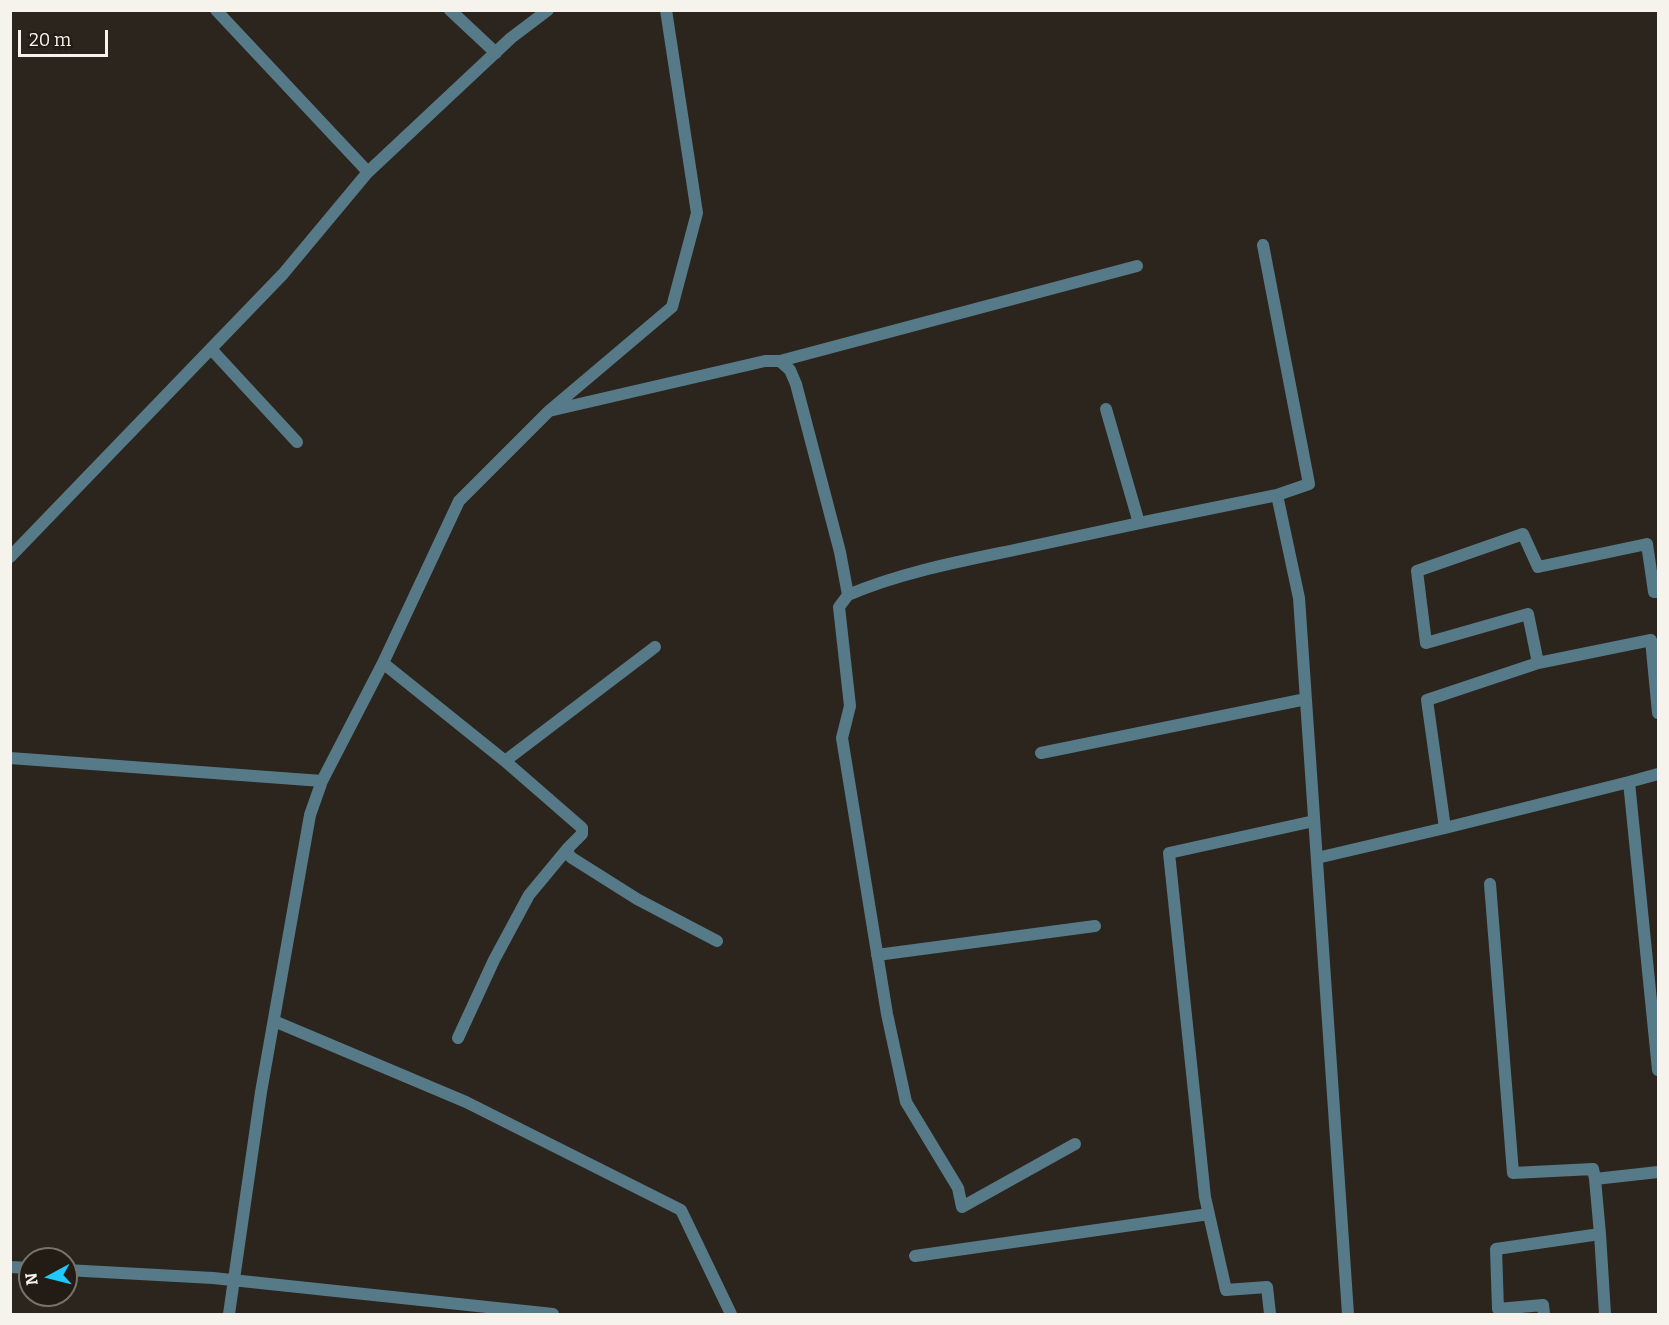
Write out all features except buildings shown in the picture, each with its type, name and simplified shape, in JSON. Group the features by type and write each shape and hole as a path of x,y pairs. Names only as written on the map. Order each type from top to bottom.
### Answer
{"street":[{"path":"216,10 368,172"},
{"path":"450,10 496,53"},
{"path":"10,557 283,274 368,172 511,38 548,10"},
{"path":"229,1314 261,1092 310,815 322,780 383,663 459,501 549,411 672,307 698,213 666,10"},
{"path":"1075,1144 962,1207 958,1188 906,1102 887,1014 842,738 850,706 838,607 848,595 910,575 1139,523 1277,495 1309,484 1263,245"},
{"path":"549,411 765,361 780,361 1137,266"},
{"path":"211,349 297,442"},
{"path":"780,361 790,370 796,384 840,552 848,595"},
{"path":"1106,409 1139,523"},
{"path":"1277,495 1299,598 1348,1314"},
{"path":"1538,663 1528,614 1426,643 1417,571 1523,534 1538,567 1647,544 1654,592 1659,592"},
{"path":"1445,828 1427,700 1538,663 1651,640 1659,712"},
{"path":"505,761 655,647"},
{"path":"383,663 505,761 582,828 582,834 529,895 494,960 458,1038"},
{"path":"1041,753 1306,699"},
{"path":"10,758 322,780"},
{"path":"1317,858 1659,774"},
{"path":"1629,782 1659,1070"},
{"path":"1270,1314 1267,1287 1226,1290 1209,1214 1203,1185 1169,853 1314,821"},
{"path":"568,848 568,854 572,858 637,899 717,941"},
{"path":"1490,884 1513,1173 1593,1169 1605,1314"},
{"path":"877,955 1095,926"},
{"path":"274,1021 466,1102 681,1210 731,1314"},
{"path":"1595,1179 1659,1172"},
{"path":"915,1256 1209,1214"},
{"path":"1544,1314 1543,1305 1498,1309 1496,1250 1600,1234"},
{"path":"78,1271 213,1278 553,1314"}]}
